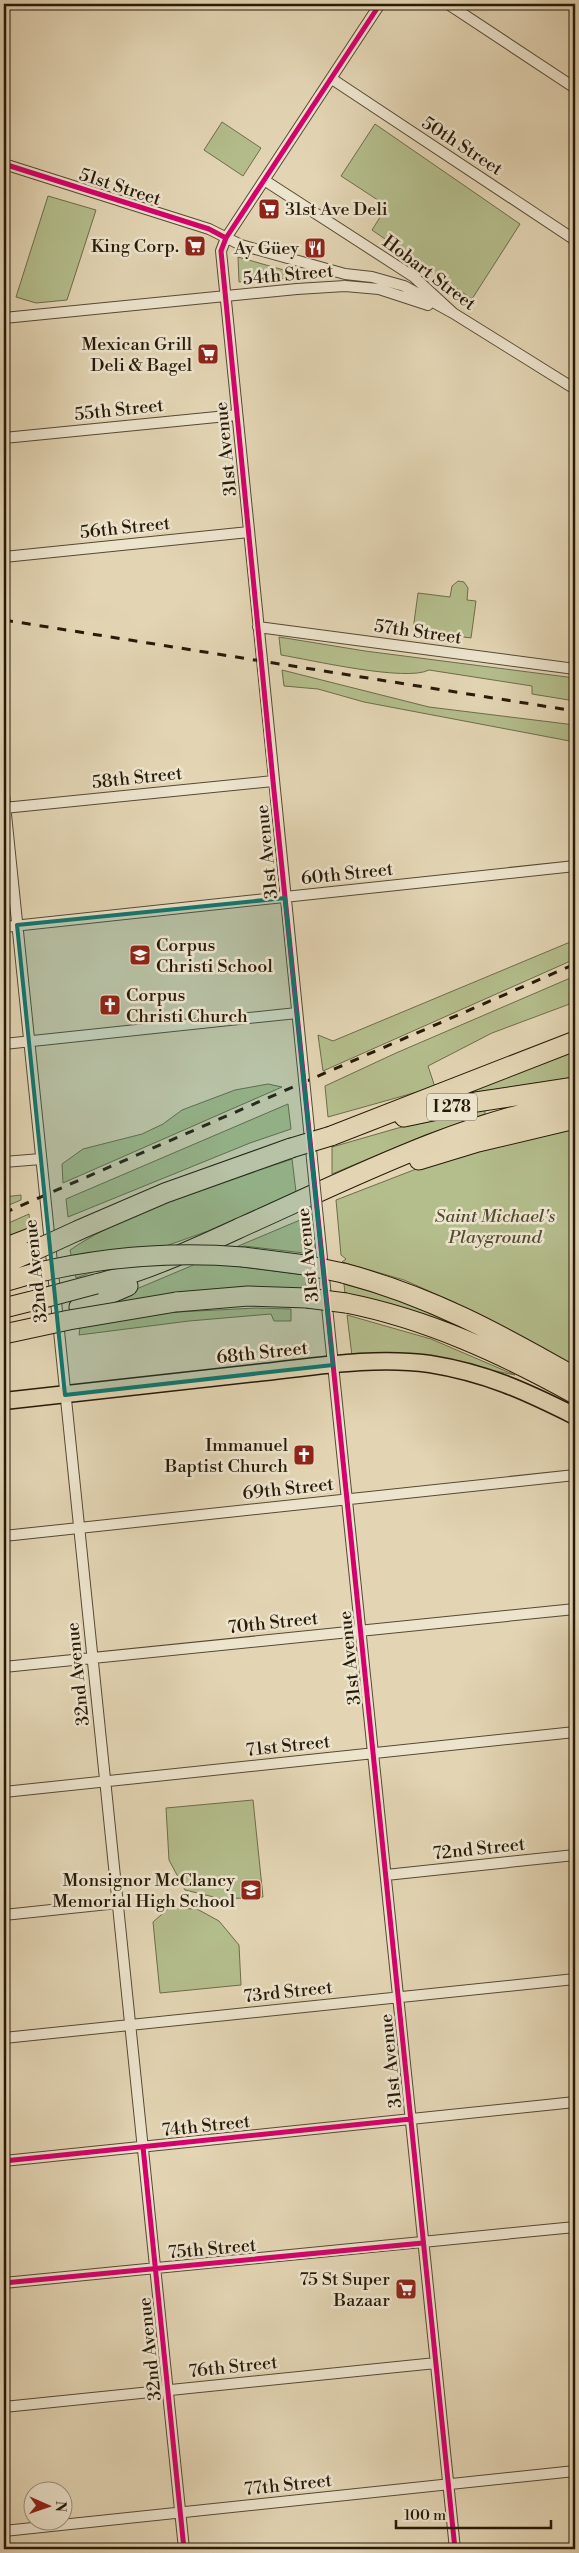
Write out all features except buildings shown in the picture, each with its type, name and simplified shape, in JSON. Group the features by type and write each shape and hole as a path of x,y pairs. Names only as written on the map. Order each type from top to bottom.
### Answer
{"highway":[{"path":"330,1136 575,1041"},
{"name":"I 278","path":"4,1264 30,1245 79,1225 291,1148 330,1136 456,1106 575,1087"},
{"name":"I 278","path":"4,1308 96,1284 137,1271 214,1240 341,1182 473,1127 528,1111 575,1102"},
{"path":"341,1182 392,1170 478,1142 575,1119"},
{"path":"4,1334 79,1307 155,1274 214,1240"},
{"path":"4,1248 30,1245"},
{"path":"4,1282 35,1273 75,1265 144,1256 199,1254 243,1257 305,1265 343,1273 403,1291 457,1312 575,1377"},
{"path":"4,1334 69,1320 176,1302 248,1296 307,1298 346,1303 400,1316 495,1353 575,1394"}],"main road":[{"name":"68th Street","path":"4,1400 333,1365 400,1362 459,1370 519,1388 575,1416"}],"street":[{"name":"31st Avenue","path":"380,4 226,238 221,251 273,781 455,2549"},
{"path":"448,4 575,88"},
{"name":"50th Street","path":"332,79 575,240"},
{"name":"51st Street","path":"4,164 209,230 241,245 345,274 372,277 404,286 453,313"},
{"name":"Hobart Street","path":"264,180 414,277 453,313 575,389"},
{"name":"54th Street","path":"4,318 345,286 379,290 453,313"},
{"name":"55th Street","path":"4,438 237,415"},
{"name":"56th Street","path":"4,557 249,532"},
{"name":"57th Street","path":"258,627 575,669"},
{"name":"58th Street","path":"4,808 273,781"},
{"name":"32nd Avenue","path":"4,795 184,2549"},
{"name":"60th Street","path":"4,926 285,898 575,866"},
{"path":"4,1044 297,1014"},
{"path":"4,1162 41,1159"},
{"name":"69th Street","path":"4,1536 575,1475"},
{"name":"70th Street","path":"4,1667 575,1609"},
{"name":"71st Street","path":"4,1792 575,1732"},
{"name":"72nd Street","path":"386,1875 575,1856"},
{"path":"4,1914 118,1903"},
{"name":"73rd Street","path":"4,2038 575,1979"},
{"name":"74th Street","path":"4,2161 575,2102"},
{"name":"75th Street","path":"4,2283 575,2227"},
{"name":"76th Street","path":"4,2407 436,2363"},
{"name":"77th Street","path":"4,2531 575,2471"}],"highlighted area":[{"path":"285,898 333,1365 65,1395 17,925"}],"green space":[{"path":"222,122 261,148 243,176 204,150"},
{"path":"375,124 520,224 472,299 372,230 387,206 341,176"},
{"path":"48,196 96,210 67,300 36,303 16,297"},
{"path":"238,257 301,275 301,277 239,282"},
{"path":"458,581 464,582 468,588 467,600 476,601 471,638 413,630 418,593 450,597 452,586"},
{"path":"279,637 365,651 575,678 575,701 532,694 532,686 429,670 417,673 380,672 281,655"},
{"path":"282,670 429,707 575,725 575,742 364,702 318,689 284,686"},
{"path":"575,940 575,959 323,1071 318,1035 333,1041"},
{"path":"575,976 575,1002 492,1033 428,1066 435,1087 328,1117 325,1086 396,1053"},
{"path":"575,1047 575,1077 440,1098"},
{"path":"268,1084 282,1087 63,1183 62,1164 83,1149 142,1134 163,1124 182,1110 235,1090"},
{"path":"288,1104 291,1129 250,1143 68,1217 66,1199"},
{"path":"485,1110 485,1114 425,1135 332,1174 332,1147 398,1128"},
{"name":"Saint Michael's Playground","path":"575,1123 575,1368 454,1302 404,1280 342,1262 346,1259 341,1255 336,1200 424,1166"},
{"path":"292,1159 296,1192 208,1231 76,1278 70,1250 94,1235 149,1209"},
{"path":"21,1195 21,1200 4,1207 4,1197"},
{"path":"29,1214 31,1230 4,1240 4,1225"},
{"path":"300,1220 304,1253 244,1246 242,1267 306,1275 306,1289 241,1287 175,1294 178,1312 256,1308 291,1309 291,1321 274,1321 271,1314 189,1321 79,1335 82,1312"},
{"path":"344,1284 407,1302 483,1337 380,1302 345,1294"},
{"path":"347,1315 431,1339 515,1375 471,1366 352,1356"},
{"path":"253,1800 263,1897 222,1899 185,1890 169,1860 166,1808"},
{"path":"169,1908 197,1909 219,1921 239,1945 241,1985 160,1993 153,1922"}],"railway":[{"path":"4,620 575,711"},
{"path":"4,1213 575,964"}],"cycle path":[{"path":"380,4 226,238 221,251 273,781 455,2549"},
{"path":"4,164 209,229 226,238"},
{"path":"4,2161 411,2119"},
{"path":"143,2147 184,2549"},
{"path":"4,2283 423,2243"}],"place":[{"name":"31st Ave Deli","path":"269,209"},
{"name":"King Corp.","path":"195,246"},
{"name":"Ay Güey","path":"315,248"},
{"name":"Mexican Grill Deli & Bagel","path":"208,354"},
{"name":"Corpus Christi School","path":"140,955"},
{"name":"Corpus Christi Church","path":"110,1005"},
{"name":"Immanuel Baptist Church","path":"304,1455"},
{"name":"Monsignor McClancy Memorial High School","path":"251,1890"},
{"name":"75 St Super Bazaar","path":"406,2289"}]}
